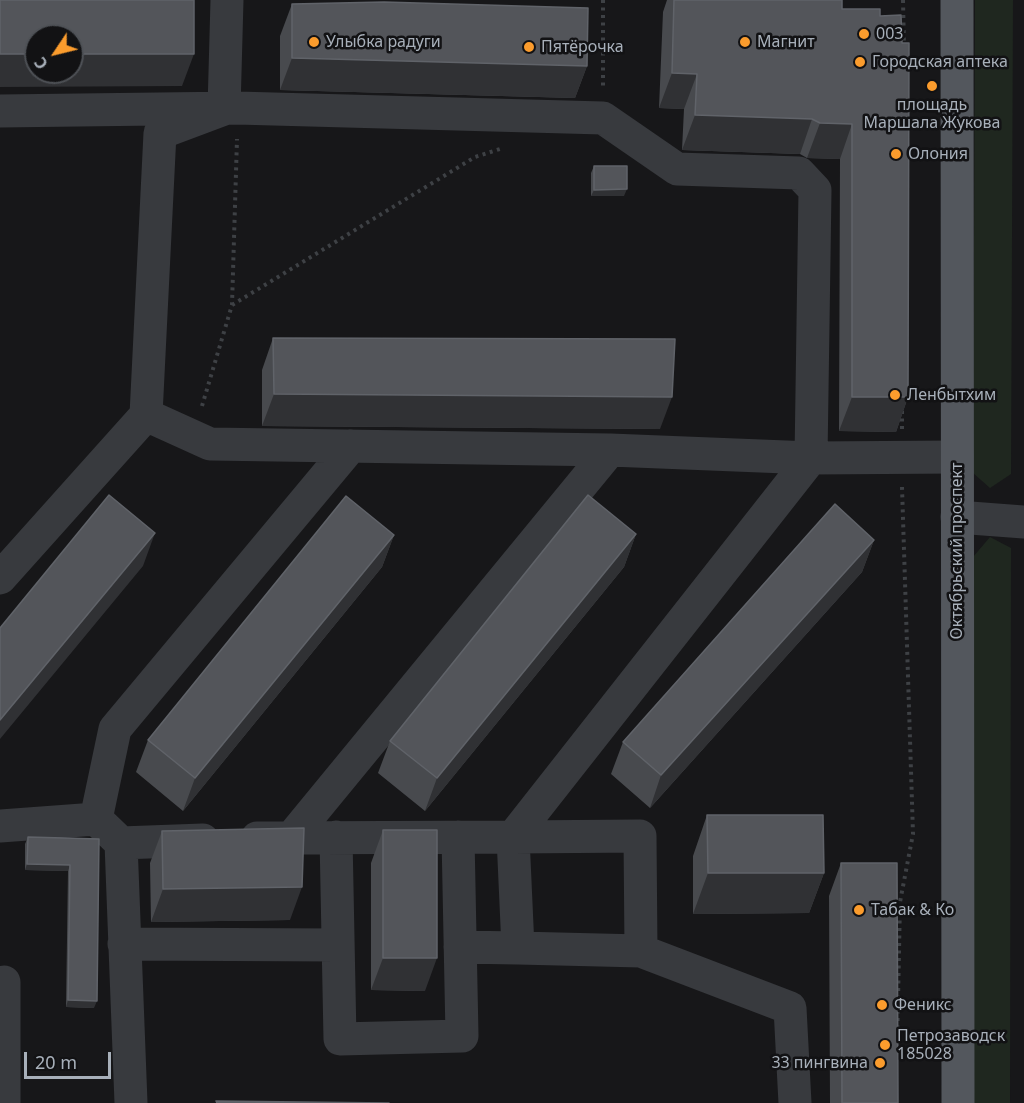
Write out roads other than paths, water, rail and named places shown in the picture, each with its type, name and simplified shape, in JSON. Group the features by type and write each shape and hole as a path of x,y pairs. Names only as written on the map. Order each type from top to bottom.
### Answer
{"main road":[{"name":"Октябрьский проспект","path":"957,0 958,1103"}],"street":[{"path":"227,0 231,109"},
{"path":"0,578 146,415 160,134 231,109"},
{"path":"0,111 231,109 603,118 677,169 799,173 815,190 811,458 513,837 518,948"},
{"path":"146,415 210,444 610,450 811,458 957,457"},
{"path":"96,819 115,729 351,446"},
{"path":"292,837 610,450"},
{"path":"957,517 1024,522"},
{"path":"0,826 96,819 121,843 130,1103"},
{"path":"121,843 292,837 640,836 641,951"},
{"path":"336,837 340,1039 462,1036 458,837"},
{"path":"124,944 338,945"},
{"path":"460,947 641,951 790,1008 795,1103"},
{"path":"4,982 4,1103"}],"place":[{"name":"003","path":"864,34"},
{"name":"Улыбка радуги","path":"314,42"},
{"name":"Магнит","path":"745,42"},
{"name":"Пятёрочка","path":"529,47"},
{"name":"Городская аптека","path":"860,62"},
{"name":"площадь Маршала Жукова","path":"932,86"},
{"name":"Олония","path":"896,154"},
{"name":"Ленбытхим","path":"895,395"},
{"name":"Табак & Ко","path":"859,910"},
{"name":"Феникс","path":"882,1005"},
{"name":"Петрозаводск 185028","path":"885,1045"},
{"name":"33 пингвина","path":"880,1063"}]}
